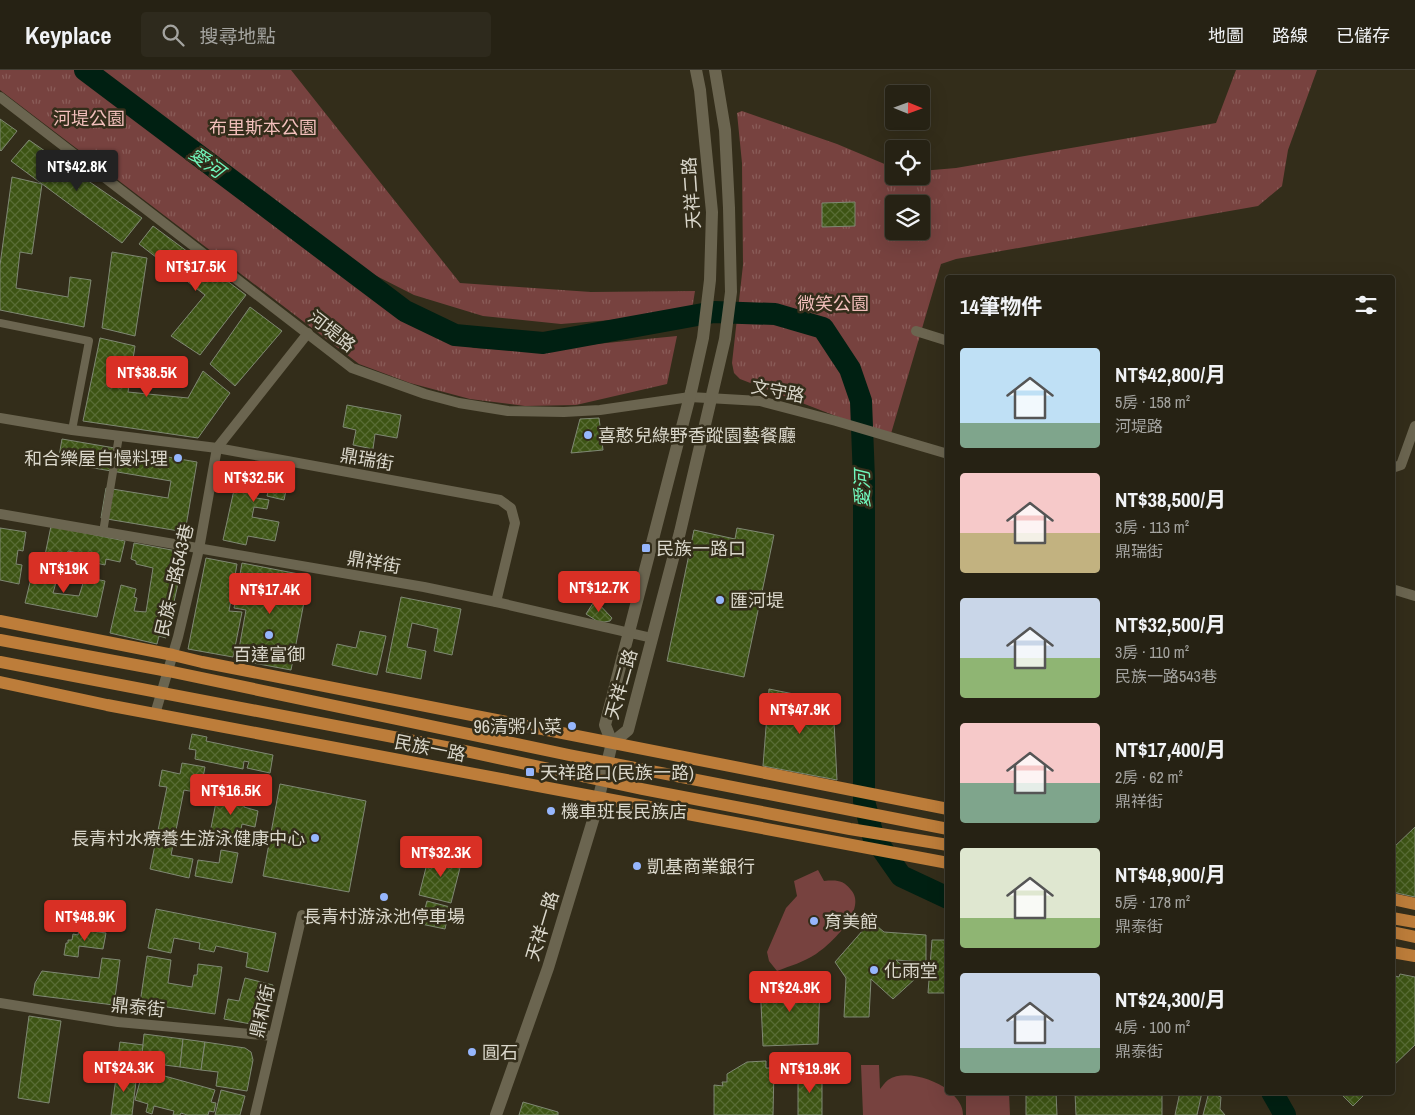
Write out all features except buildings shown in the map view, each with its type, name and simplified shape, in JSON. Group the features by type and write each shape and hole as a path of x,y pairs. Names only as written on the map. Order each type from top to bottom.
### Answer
{"main road":[{"path":"0,621 945,808"},
{"name":"民族一路","path":"0,640 168,671 607,763 945,828"},
{"name":"民族一路","path":"0,662 456,749 602,781 945,845"},
{"name":"民族一路","path":"0,682 107,705 945,862"},
{"path":"827,806 830,785"},
{"path":"1395,900 1415,904"},
{"path":"1395,919 1415,922"},
{"path":"1395,933 1415,937"},
{"path":"1395,953 1415,956"}],"street":[{"name":"天祥二路","path":"696,70 700,90 712,212 709,293 703,338 690,397 605,725 612,743 628,730 725,339 730,293 729,208 725,130 715,70"},
{"name":"河堤路","path":"0,97 352,368 425,394 459,403 508,411 564,412 690,397 712,397"},
{"path":"0,323 89,341 72,430"},
{"path":"916,331 945,340"},
{"name":"民族一路543巷","path":"155,714 173,655 199,549 217,448 308,333"},
{"name":"文守路","path":"712,397 760,401 883,434 945,453"},
{"name":"鼎瑞街","path":"0,418 72,430 217,448 500,500 511,508 515,523 496,602"},
{"path":"1395,467 1401,465 1415,426"},
{"path":"103,532 119,436"},
{"name":"鼎祥街","path":"0,514 424,588 496,602 652,638"},
{"path":"1395,590 1415,596"},
{"name":"天祥一路","path":"496,1115 548,968 598,798 612,743"},
{"name":"鼎和街","path":"255,1115 302,915"},
{"name":"鼎泰街","path":"0,1004 118,1022 273,1036"}],"green space":[{"name":"河堤公園","path":"0,70 77,70 399,318 429,332 474,348 526,351 677,336 667,384 576,405 525,406 470,399 410,383 359,364 0,90"},
{"name":"布里斯本公園","path":"92,70 291,70 460,283 591,292 695,291 691,316 686,314 561,324 483,316 414,295 349,262"},
{"name":"微笑公園","path":"1236,70 1317,70 1288,150 1282,186 1258,206 956,259 941,264 890,437 740,379 734,373 732,363 743,265 742,163 737,113 742,111 837,144 885,164 885,185 930,185 930,170 956,168 1216,123"},
{"name":"育美館","path":"818,870 824,881 839,881 851,890 855,898 855,907 846,925 816,954 802,962 777,971 769,961 767,952 786,908 797,896 794,881"},
{"path":"861,1065 879,1065 880,1089 888,1080 902,1075 910,1075 934,1082 945,1088 945,1095 953,1095 956,1098 963,1112 963,1115 863,1115"},
{"path":"966,1095 1009,1095 1010,1115 966,1115"}],"waterway":[{"name":"愛河","path":"85,70 405,311 455,335 543,343 714,312 775,314 823,328 850,369 861,401 864,479 864,801 873,836 901,876 945,897"},
{"name":"愛河","path":"1274,1095 1285,1115"}],"place":[{"name":"喜憨兒綠野香蹤園藝餐廳","path":"588,435"},
{"name":"和合樂屋自慢料理","path":"178,458"},
{"name":"民族一路口","path":"646,548"},
{"name":"匯河堤","path":"720,600"},
{"name":"百達富御","path":"269,635"},
{"name":"96清粥小菜","path":"572,726"},
{"name":"天祥路口(民族一路)","path":"530,772"},
{"name":"機車班長民族店","path":"551,811"},
{"name":"長青村水療養生游泳健康中心","path":"315,838"},
{"name":"凱基商業銀行","path":"637,866"},
{"name":"長青村游泳池停車場","path":"384,897"},
{"name":"育美館","path":"814,921"},
{"name":"化雨堂","path":"874,970"},
{"name":"圓石","path":"472,1052"}]}
